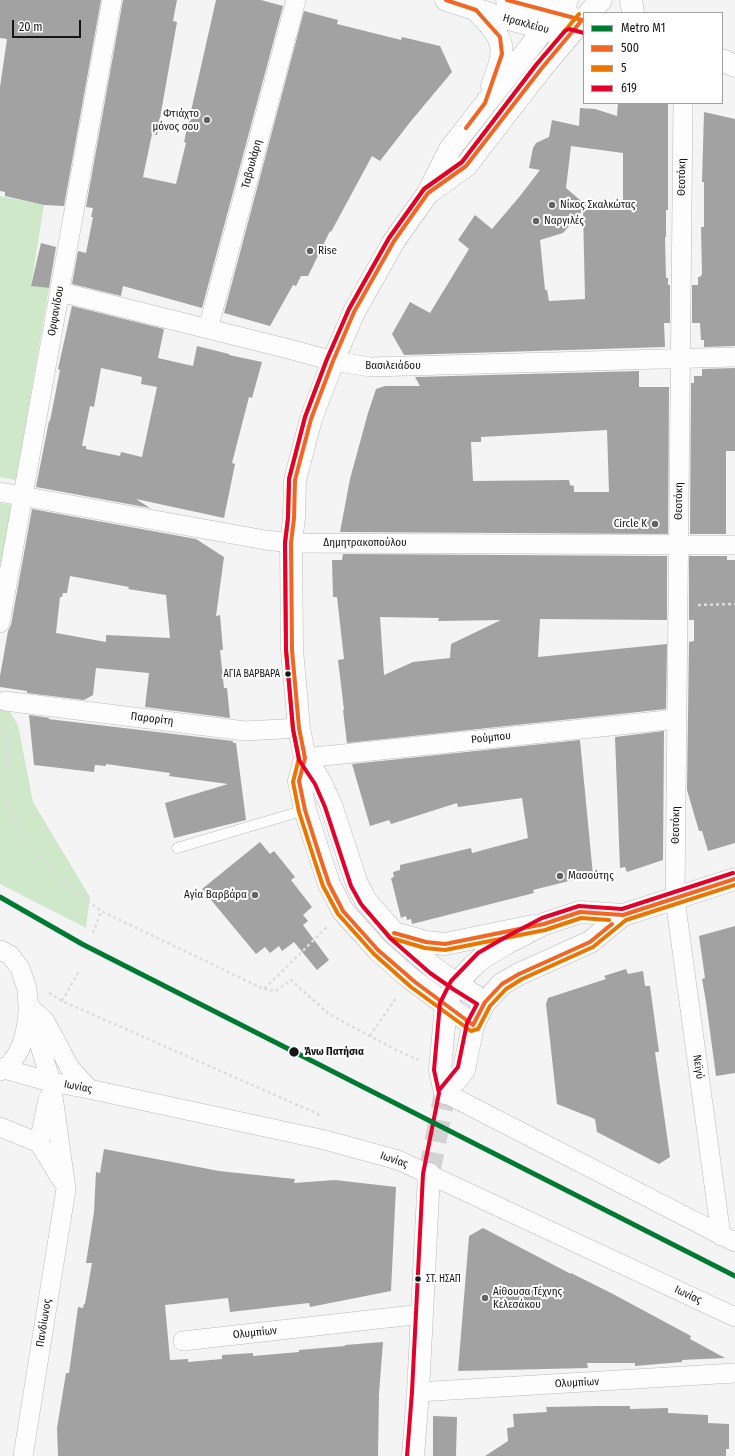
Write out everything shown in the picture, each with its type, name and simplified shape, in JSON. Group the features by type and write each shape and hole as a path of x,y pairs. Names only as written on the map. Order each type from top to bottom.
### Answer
{"street":[{"name":"Ορφανίδου","path":"0,623 112,0"},
{"name":"Ταβουλάρη","path":"208,328 296,0"},
{"name":"Ηρακλείου","path":"446,0 476,10 555,14"},
{"name":"Ηρακλείου","path":"506,0 555,14 582,24"},
{"path":"592,12 601,0"},
{"path":"631,0 632,12"},
{"path":"476,10 500,37 502,46 500,59 485,103"},
{"path":"485,1002 434,968 394,933 361,894 356,884 331,805 320,781 305,758 299,728 292,650 291,543 294,518 295,480 311,419 333,361 354,312 394,241 428,193 450,150 555,14"},
{"path":"428,193 466,166 541,69 582,24"},
{"path":"723,60 735,66"},
{"path":"723,71 735,73"},
{"name":"Θεοτόκη","path":"675,898 683,104"},
{"name":"Βασιλειάδου","path":"60,292 208,328 333,361 370,368 680,360 735,357"},
{"name":"Δημητρακοπούλου","path":"0,492 264,540 291,543 735,545"},
{"name":"Παρορίτη","path":"4,701 245,731 299,728"},
{"name":"Ρούμπου","path":"305,758 677,719"},
{"path":"305,758 299,781 305,810 329,884 343,911 378,950 415,982 473,1025"},
{"path":"445,1093 464,1070 473,1025 485,1002 502,984 520,974 590,942 623,915 735,879"},
{"name":"Νεϊγύ","path":"675,898 728,1239"},
{"path":"394,933 426,942 446,944 544,924 580,912 623,915"},
{"path":"445,1093 440,1070 446,1004 456,984 482,958 544,924"},
{"name":"Πανδίωνος","path":"5,952 20,968 27,990 28,1006 51,1082 66,1190 23,1456"},
{"path":"1,1069 16,1058 26,1032 28,1006"},
{"path":"28,1006 45,1021 70,1068 89,1089"},
{"name":"Ιωνίας","path":"1,1069 51,1082 325,1140 398,1160 735,1317"},
{"name":"Πανδίωνος","path":"39,1143 51,1082"},
{"path":"445,1093 728,1239"},
{"path":"0,1127 39,1143 66,1190"},
{"path":"413,1456 418,1392 429,1174"},
{"name":"Ολυμπίων","path":"183,1341 422,1314"},
{"name":"Ολυμπίων","path":"418,1392 735,1373"}],"lane":[{"path":"178,848 305,810"}],"path":[{"path":"678,605 735,604"},
{"path":"4,701 7,804 26,837 58,878 101,911 264,989 276,991 291,980 329,1014 396,1050 440,1070"},
{"path":"93,933 101,911"},
{"path":"264,989 343,911"},
{"path":"62,1001 79,972"},
{"path":"46,991 62,1001 318,1114 325,1140"},
{"path":"370,1036 396,998"}],"green space":[{"path":"0,196 44,205 31,286 49,288 16,480 0,477"},
{"path":"0,503 12,505 0,580"},
{"path":"0,696 18,725 33,802 90,897 86,928 0,884"}],"building":[{"path":"0,0 101,0 64,206 44,205 5,196 5,192 0,191 0,87 7,39 0,38"},
{"path":"123,0 177,0 173,21 177,22 157,135 152,134 143,177 176,184 216,0 261,0 283,6 202,308 123,286 121,296 72,284 78,251 86,253 93,217 91,217 93,208 86,207"},
{"path":"304,11 338,20 337,24 401,40 402,37 440,46 452,72 380,161 372,156 331,232 330,231 308,276 301,276 296,286 293,285 270,326 224,313"},
{"path":"618,104 668,104 668,210 666,210 665,237 666,278 668,278 668,285 670,285 670,323 664,323 665,347 404,355 392,334 410,302 430,313 469,249 458,240 475,215 492,229 540,170 529,168 533,148 536,143 549,137 552,120 579,126 580,108 595,109 617,116","holes":["571,146 623,153 623,210 583,210 587,206 566,188","583,210 585,299 549,301 547,290 545,290 540,240 563,233"]},
{"path":"704,112 735,119 735,346 704,347 704,340 701,340 700,323 692,323 692,285 698,285 698,277 702,274 701,227 704,227 704,182 702,182"},
{"path":"41,243 56,247 49,288 31,286"},
{"path":"72,306 164,329 158,358 193,366 197,346 262,362 252,398 249,397 232,463 235,464 224,518 136,499 150,508 36,487 60,370 58,369","holes":["101,368 142,377 141,384 157,387 142,457 121,452 120,456 86,449 86,446 82,446 90,406 94,407"]},
{"path":"735,368 735,451 726,451 726,534 690,534 691,383 694,383 694,376 702,376 702,369"},
{"path":"639,371 639,387 669,387 668,534 340,532 350,479 376,389 385,386 420,386 415,377","holes":["607,430 609,492 574,492 574,486 570,485 569,480 473,481 471,442 481,442 481,437"]},
{"path":"32,509 196,539 224,557 216,616 220,615 223,650 220,650 224,688 227,688 230,718 145,707 149,673 96,668 93,695 84,700 27,693 27,691 0,687 0,676 8,631 11,625","holes":["70,576 129,587 128,589 166,595 170,638 106,635 106,642 56,633 60,597 62,597 63,593 67,593"]},
{"path":"343,554 667,556 667,620 540,619 538,657 667,644 666,709 347,743 338,660 344,659 337,597 333,597 332,560 342,560","holes":["380,617 439,618 438,621 501,620 451,644 450,658 413,662 384,675"]},
{"path":"689,556 727,556 727,560 735,560 735,843 708,851 702,831 699,831 687,790 689,642 694,641 694,620 689,620"},
{"path":"29,715 50,718 48,719 233,741 233,743 236,743 246,820 174,838 165,803 228,784 169,776 170,773 106,764 106,766 95,765 94,772 34,765"},
{"path":"664,731 663,860 627,872 625,867 620,868 615,737"},
{"path":"580,740 593,875 533,890 534,893 412,924 411,919 407,920 406,916 401,918 391,878 394,877 393,872 400,870 400,865 471,848 472,853 528,838 522,798 458,807 457,803 391,824 389,820 370,826 352,764"},
{"name":"Αγία Βαρβάρα","path":"260,842 270,854 274,851 295,877 291,880 312,907 303,915 308,921 303,925 329,960 317,970 294,942 282,951 279,946 270,953 265,947 256,954 202,889"},
{"path":"735,926 735,1073 716,1076 702,979 705,978 699,936"},
{"path":"626,969 628,974 643,971 645,986 650,986 659,1052 655,1052 670,1157 659,1164 597,1132 595,1119 557,1104 546,1004 548,998 606,979 604,976"},
{"path":"104,1149 219,1171 295,1179 294,1183 335,1180 396,1187 391,1291 310,1307 309,1303 230,1312 228,1298 165,1305 170,1360 188,1359 188,1362 222,1359 222,1355 253,1353 253,1356 383,1342 379,1394 378,1456 58,1456 57,1428 66,1373 69,1373 78,1307 83,1308 85,1304 92,1263 86,1263 94,1212 96,1172 100,1173"},
{"path":"483,1228 613,1294 691,1336 690,1339 725,1358 682,1360 682,1362 635,1366 635,1363 587,1363 588,1368 458,1371 469,1236"},
{"path":"630,1406 630,1409 668,1408 668,1413 708,1415 708,1423 729,1424 729,1449 726,1449 726,1456 485,1456 508,1441 507,1428 514,1427 513,1414 547,1412 546,1407"},
{"path":"433,1416 457,1417 456,1456 433,1456"}],"tunnel":[{"path":"429,1174 445,1093"}],"metro line":[{"name":"Μ1","path":"0,897 82,944 735,1276"}],"transit line":[{"name":"500","path":"446,0 476,10 500,37 502,54 485,103 466,128"},
{"name":"500","path":"507,0 582,20"},
{"name":"5","path":"579,14 536,65 462,162 424,189 389,238 349,309 327,359 305,417 289,479 288,518 285,543 286,650 293,729 299,758 293,782 299,812 323,886 338,914 374,954 411,987 471,1031 478,1029 490,1006 506,989 522,979 593,947 626,920 735,885"},
{"name":"500","path":"473,1025 415,982 378,950 343,911 329,884 321,860 305,810 299,781 305,758 299,728 292,650 291,543 294,518 295,480 311,419 333,361 354,312 394,241 428,193 466,166 541,69 582,20"},
{"name":"619","path":"440,1089 458,1067 467,1023 477,1004 430,973 390,938 361,904 351,886 325,807 315,784 299,760 293,729 286,650 285,543 288,518 289,479 305,417 327,359 349,309 389,238 424,189 462,162 536,65 565,31 569,29 583,33"},
{"name":"619","path":"407,1456 412,1392 423,1174 439,1093 434,1070 440,1003 451,981 478,953 542,918 579,906 622,909 733,873"},
{"name":"500","path":"394,933 426,942 445,944 544,924 580,912 623,915 735,879"},
{"name":"5","path":"363,907 391,938 425,948 445,950 545,930 581,918 609,920"},
{"name":"500","path":"473,1025 485,1002 502,984 519,974 590,942 612,924"}],"place":[{"name":"Φτιάχτο μόνος σου","path":"207,120"},
{"name":"Νίκος Σκαλκώτας","path":"552,205"},
{"name":"Ναργιλές","path":"536,221"},
{"name":"Rise","path":"310,251"},
{"name":"Circle K","path":"655,524"},
{"name":"ΑΓΙΑ ΒΑΡΒΑΡΑ","path":"288,674"},
{"name":"Μασούτης","path":"560,876"},
{"name":"Αγία Βαρβάρα","path":"255,895"},
{"name":"Άνω Πατήσια","path":"294,1052"},
{"name":"ΣΤ. ΗΣΑΠ","path":"418,1279"},
{"name":"Αίθουσα Τέχνης Κελεσάκου","path":"485,1298"}]}
